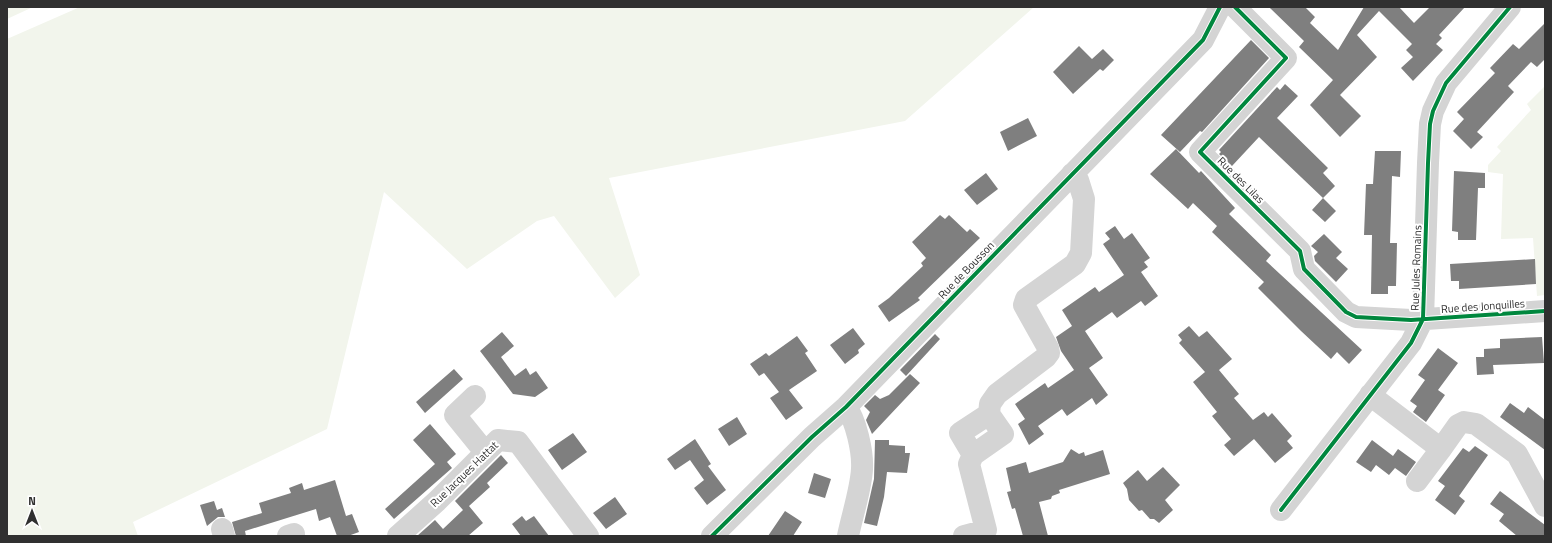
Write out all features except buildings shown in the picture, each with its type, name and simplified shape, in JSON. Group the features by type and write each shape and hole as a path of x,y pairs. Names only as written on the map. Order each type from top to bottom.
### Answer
{"street":[{"name":"Rue de Bousson","path":"712,536 812,437 846,406 1203,40 1220,7"},
{"name":"Rue des Lilas","path":"1235,7 1286,58 1200,152 1300,251 1304,269 1346,312 1356,317 1411,320 1423,318"},
{"name":"Rue Jules Romains","path":"1281,510 1317,466 1411,343 1423,318 1428,163 1430,124 1433,111 1446,83 1501,10"},
{"path":"964,536 986,530 969,464 973,455 960,433 989,414 990,404 997,394 1046,357 1049,353 1048,348 1024,305 1026,299 1075,264 1081,253 1084,199 1078,180 1072,174"},
{"name":"Rue des Jonquilles","path":"1423,318 1545,310"},
{"path":"1370,395 1441,449"},
{"path":"475,396 454,415 485,452"},
{"path":"846,406 851,413 856,428 862,469 849,536"},
{"path":"1417,481 1458,425 1464,422 1476,424 1516,454 1545,506"},
{"name":"Rue Jacques Hattat","path":"398,536 498,440 518,442 588,536"},
{"path":"288,536 294,534 294,536"}],"shaded area":[{"path":"7,7 33,7 7,19"},
{"path":"80,7 1034,7 905,121 609,178 640,275 615,298 554,216 537,221 467,269 384,192 327,429 133,522 138,536 7,536 7,39"},
{"path":"1545,86 1545,295 1537,296 1533,238 1501,239 1503,174 1488,172 1488,165 1501,151 1497,147 1531,110 1527,104"}],"cycle path":[{"path":"712,536 812,437 846,407 1203,40 1220,7"},
{"path":"1235,7 1286,58 1200,152 1300,251 1304,269 1346,312 1356,317 1411,320 1545,311"},
{"path":"1281,510 1411,343 1423,319 1428,163 1430,124 1433,111 1446,83 1510,7"}]}
